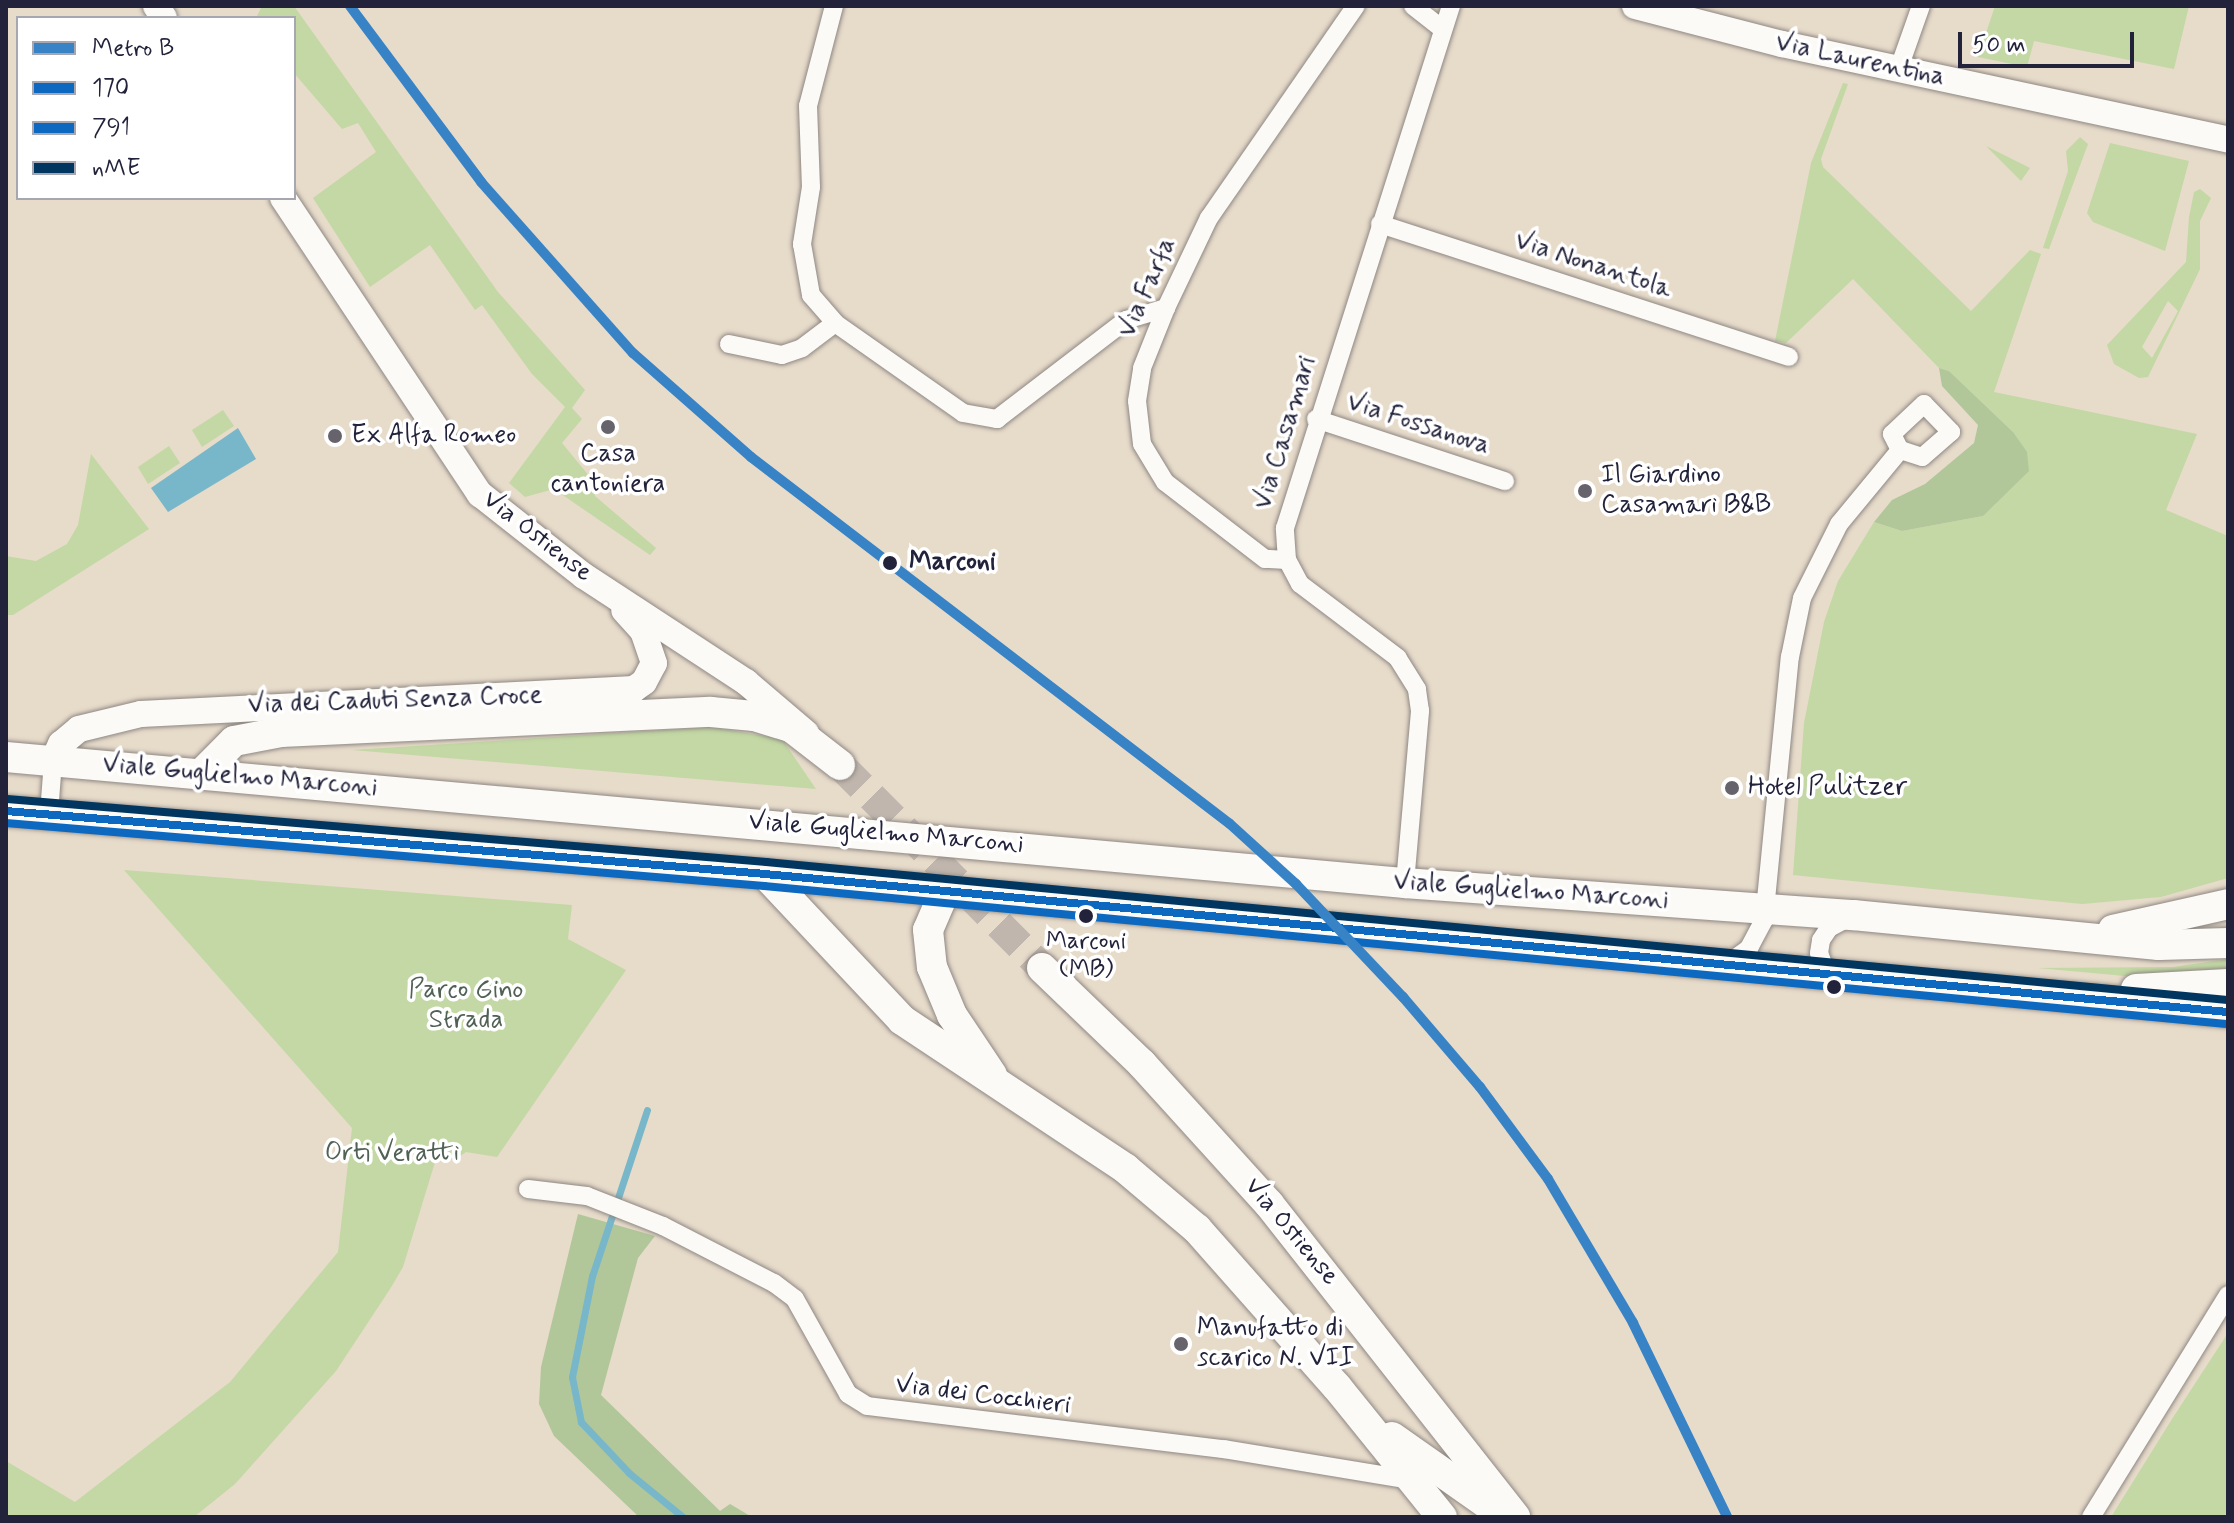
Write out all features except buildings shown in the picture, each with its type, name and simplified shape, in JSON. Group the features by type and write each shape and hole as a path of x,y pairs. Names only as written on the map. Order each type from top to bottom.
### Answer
{"main road":[{"name":"Via Laurentina","path":"1635,6 2228,140"},
{"name":"Via Ostiense","path":"284,200 473,485 501,515 607,591 746,682 840,765"},
{"name":"Via dei Caduti Senza Croce","path":"53,761 61,744 79,729 127,716 634,689 651,672 653,655 643,631 607,591"},
{"name":"Via dei Caduti Senza Croce","path":"202,773 234,741 307,731 720,712 779,723 814,741"},
{"name":"Viale Guglielmo Marconi","path":"6,757 1405,883 1853,915 2173,945 2228,943"},
{"name":"Viale Guglielmo Marconi","path":"6,811 765,874 2228,1012"},
{"path":"765,874 890,1010 1117,1163 1181,1214 1363,1419 1442,1517"},
{"path":"944,893 928,930 932,967 952,1015 997,1084"},
{"path":"2074,935 2228,904"},
{"name":"Via Ostiense","path":"1042,968 1152,1075 1269,1204 1515,1517"},
{"path":"2075,997 2162,985 2228,984"},
{"path":"1363,1419 1507,1517"}],"street":[{"path":"834,6 808,106 810,195 802,244 811,295 835,323 963,413 997,419 1133,315 1166,308"},
{"name":"Via Farfa","path":"1287,560 1265,559 1174,491 1142,444 1139,385 1166,308 1215,208 1356,6"},
{"path":"1413,6 1442,29"},
{"name":"Via Casamari","path":"1287,560 1286,514 1451,6"},
{"path":"1899,68 1921,6"},
{"name":"Via Nonantola","path":"1380,224 1789,357"},
{"path":"729,344 782,355 802,348 835,323"},
{"name":"Via Fossanova","path":"1316,419 1505,481"},
{"path":"1726,965 1755,941 1766,909 1790,657 1802,598 1839,524 1900,450"},
{"path":"1287,560 1300,584 1398,658 1417,689 1420,711 1405,883"},
{"path":"49,814 53,761"},
{"path":"1826,972 1819,953 1823,936 1853,915"},
{"name":"Via dei Cocchieri","path":"528,1189 587,1196 663,1226 774,1283 795,1299 848,1394 867,1406 1224,1449 1416,1481"},
{"path":"2091,1517 2228,1295"}],"green space":[{"path":"262,6 294,6 498,292 585,390 572,408 582,419 562,443 590,477 595,496 656,548 650,555 554,489 525,497 509,483 565,407 532,374 482,305 475,310 430,245 370,287 313,198 376,152 358,123 342,129 296,75 296,16 257,16"},
{"path":"1995,6 2189,6 2174,69 2034,41 2027,67 1978,57"},
{"path":"1843,83 1848,84 1821,159 1823,167 1971,311 2030,250 2041,254 1994,392 2197,434 2166,510 2228,536 2228,878 2161,897 2082,904 1793,875 1804,723 1824,622 1838,581 1874,522 1902,531 1983,516 2013,432 1949,371 1939,368 1853,279 1786,343 1775,341 1811,163"},
{"path":"2080,137 2088,144 2049,249 2043,248 2068,171 2066,151"},
{"path":"2110,143 2189,161 2165,251 2093,222 2087,213"},
{"path":"1986,146 2030,168 2021,181"},
{"path":"2200,189 2211,198 2200,221 2200,269 2148,377 2139,378 2114,364 2107,345 2186,262 2194,192","holes":["2168,301 2178,311 2152,358 2142,347"]},
{"path":"1939,368 1949,371 2013,432 2027,452 2029,471 1983,516 1902,531 1874,522 1892,500 1925,484 1974,443 1978,425 1942,386"},
{"path":"223,410 234,426 202,447 192,430"},
{"path":"169,446 180,463 148,484 138,467"},
{"path":"91,454 149,529 13,615 6,615 6,556 36,561 67,544 78,525"},
{"path":"711,727 782,739 816,789 352,750"},
{"name":"Parco Gino Strada","path":"124,870 572,905 568,939 626,970 497,1157 466,1152 456,1159 435,1162 403,1267 390,1289 336,1371 235,1484 194,1517 6,1517 6,1461 75,1502 230,1382 338,1252 352,1128"},
{"path":"2228,959 2228,974 2125,976 2038,968 2173,967"},
{"path":"578,1214 655,1236 638,1258 601,1395 720,1511 730,1504 752,1517 639,1517 554,1436 539,1404 541,1367"},
{"path":"2228,1333 2228,1517 2111,1517 2172,1419"}],"water":[{"path":"238,428 256,459 168,512 151,488"}],"waterway":[{"path":"647,1110 592,1276 572,1377 581,1422 629,1473 683,1517"}],"tunnel":[{"path":"840,765 1042,968"}],"metro line":[{"name":"B","path":"350,6 481,182 633,353 751,457 1230,824 1296,884 1403,997 1480,1087 1548,1179 1633,1323 1727,1517"}],"transit line":[{"name":"nME","path":"7,799 766,862 2228,1000"},
{"name":"170","path":"6,811 765,874 2228,1012"},
{"name":"791","path":"6,823 764,886 2227,1024"}],"place":[{"name":"Casa cantoniera","path":"608,427"},
{"name":"Ex Alfa Romeo","path":"335,436"},
{"name":"Il Giardino Casamari B&B","path":"1585,491"},
{"name":"Marconi","path":"890,563"},
{"name":"Hotel Pulitzer","path":"1732,788"},
{"name":"Marconi (MB)","path":"1086,916"},
{"name":"Manufatto di scarico N. VII","path":"1181,1344"}],"park label":[{"name":"Orti Veratti","path":"392,1154"}]}
